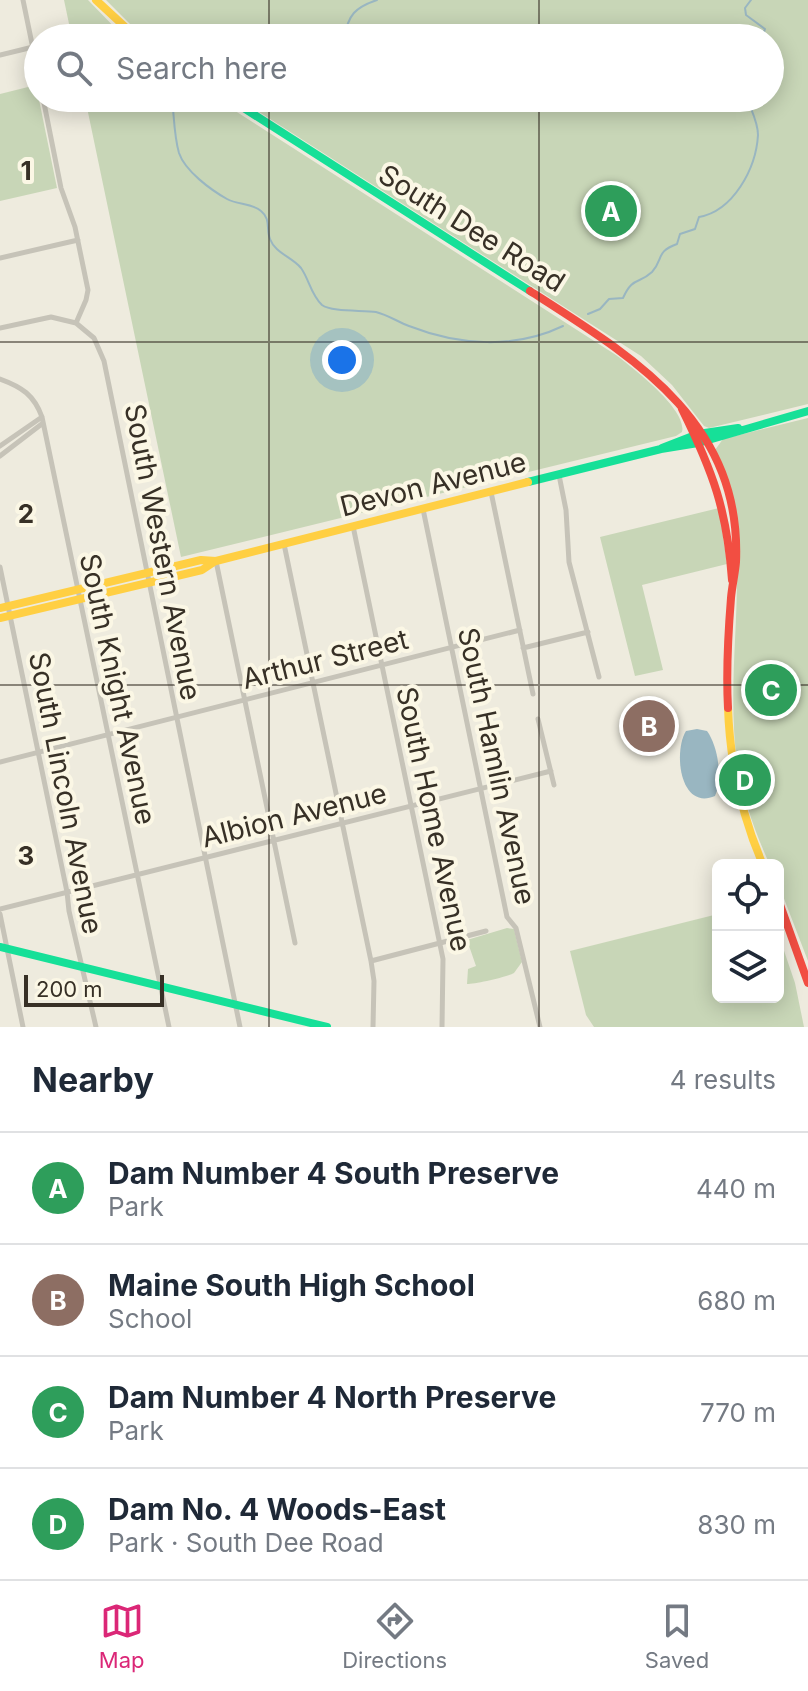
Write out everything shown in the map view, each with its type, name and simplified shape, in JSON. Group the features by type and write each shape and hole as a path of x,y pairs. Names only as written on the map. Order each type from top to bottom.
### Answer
{"main road":[{"path":"96,0 122,24"},
{"name":"South Dee Road","path":"250,112 647,369 681,407 700,438 720,498 729,539 732,581 729,739 741,809 761,859"},
{"name":"Devon Avenue","path":"0,618 6,610 147,577 202,570 216,561 661,449 677,439 700,438 808,411"},
{"path":"784,916 808,983"},
{"path":"3,947 327,1027"}],"street":[{"path":"23,0 28,24"},
{"path":"0,55 24,49"},
{"path":"0,328 51,317 76,323 86,300 88,290 78,240 61,188 46,112"},
{"path":"0,258 78,240"},
{"name":"South Western Avenue","path":"76,323 94,338 104,361 240,1027"},
{"name":"South Knight Avenue","path":"0,379 27,392 36,403 42,420 169,1027"},
{"path":"0,446 42,420"},
{"path":"0,456 42,420"},
{"path":"559,474 566,510 569,562 599,677"},
{"path":"491,492 533,694"},
{"name":"South Hamlin Avenue","path":"423,509 507,917 517,932 540,1027"},
{"name":"South Home Avenue","path":"353,526 444,964 442,1027"},
{"path":"284,544 371,961 373,1027"},
{"path":"216,561 295,943"},
{"name":"South Lincoln Avenue","path":"0,567 6,610 96,1027"},
{"name":"Arthur Street","path":"0,762 520,630"},
{"path":"523,648 588,632"},
{"path":"538,719 554,785"},
{"name":"Albion Avenue","path":"0,912 67,892 551,771"},
{"path":"0,912 3,947 23,1027"},
{"path":"371,961 486,931"}],"green space":[{"path":"64,0 88,0 111,24 69,24"},
{"path":"106,0 808,0 808,404 709,428 704,426 672,385 641,356 259,112 784,112 784,24 130,24"},
{"path":"24,88 24,112 42,112 57,188 0,201 0,94"},
{"path":"88,112 237,112 616,355 668,401 682,423 682,432 676,436 181,557"},
{"path":"808,418 808,961 784,899 784,859 767,859 745,799 738,764 733,693 736,555 727,486 715,450 723,439"},
{"path":"719,508 727,564 642,585 663,670 635,676 600,537"},
{"path":"712,916 712,1003 784,1003 784,951 795,983 804,1027 594,1027 586,1015 570,951"},
{"path":"507,928 514,929 522,962 510,975 467,984 468,969 476,966 467,940"}],"water":[{"path":"686,731 707,731 714,745 719,781 715,796 703,798 694,795 682,777 682,740"}],"waterway":[{"path":"348,24 354,13 377,0"},
{"path":"751,0 745,8 746,15 758,24"},
{"path":"173,112 177,146 187,167 221,195 257,208 264,214 272,244 301,268 322,305 339,310 376,312 428,333 467,341 526,339 563,326"},
{"path":"588,314 600,309 609,299 623,298 633,284 652,272 663,253 677,244 680,234 695,229 699,217 711,213 732,197 753,161 758,135 752,112"}],"traffic: fast":[{"path":"250,112 530,291"},
{"path":"528,482 661,449 698,443 808,411"},
{"path":"662,448 698,434 738,428"},
{"path":"0,947 327,1027"}],"traffic: slow":[{"path":"96,0 122,24"},
{"path":"0,608 201,560 216,561 528,482"},
{"path":"0,618 202,570 214,562"},
{"path":"728,708 738,788 761,859"}],"traffic: jam":[{"path":"530,291 606,341 674,398 701,432 721,469 733,513 736,562 728,640 728,708"},
{"path":"682,409 717,492 732,580"},
{"path":"784,916 808,983"}],"place":[{"name":"Dam Number 4 South Preserve","path":"611,211"},
{"name":"Dam Number 4 North Preserve","path":"771,690"},
{"name":"Maine South High School","path":"649,726"},
{"name":"Dam No. 4 Woods-East","path":"745,780"}]}
